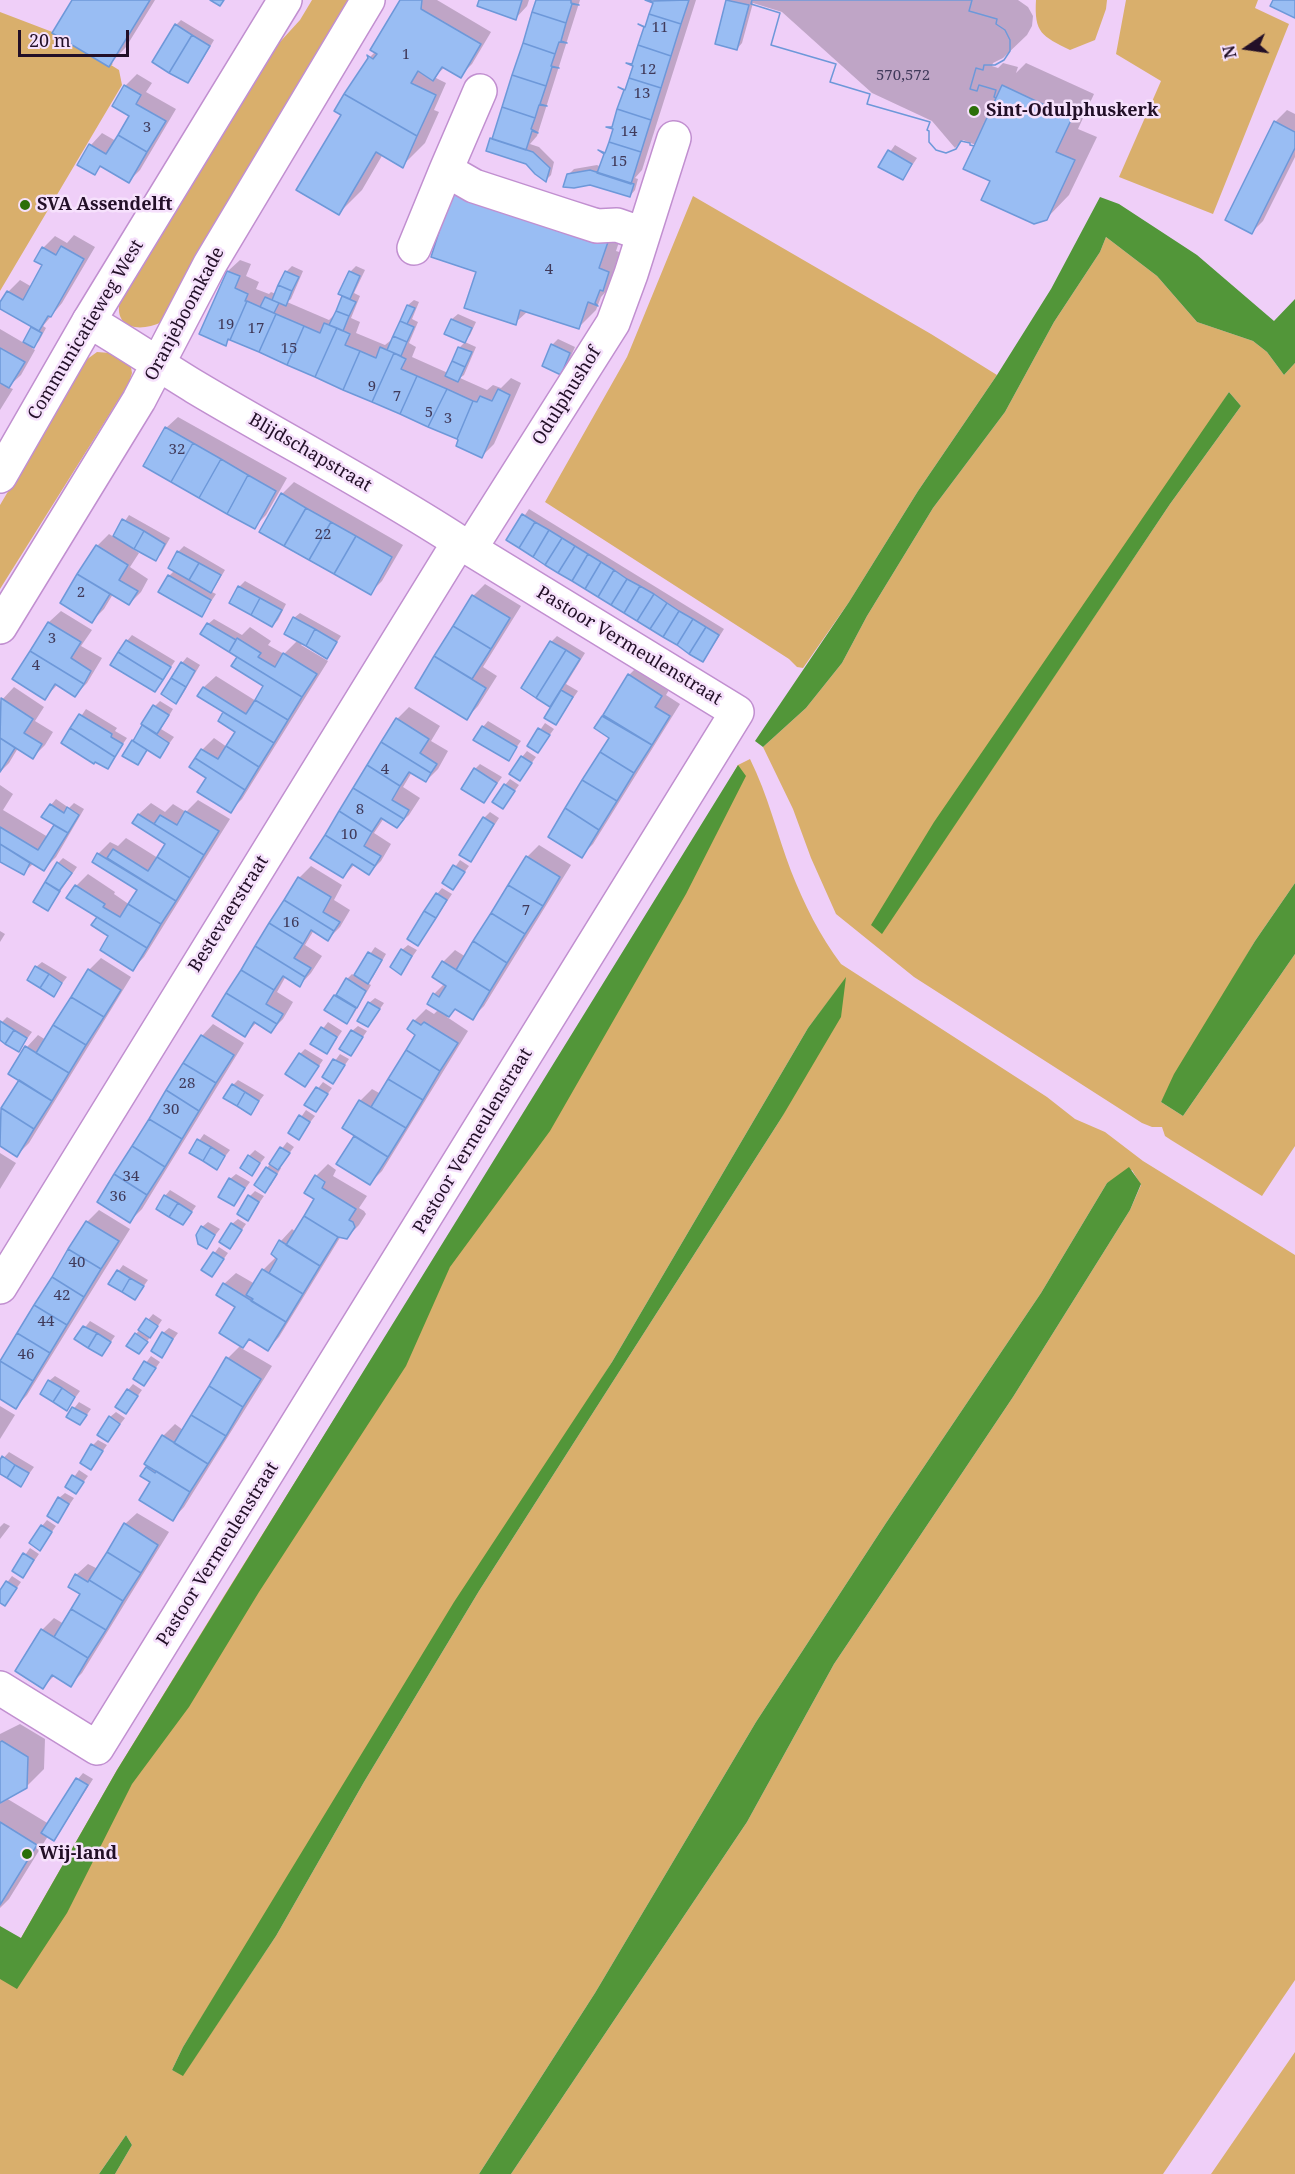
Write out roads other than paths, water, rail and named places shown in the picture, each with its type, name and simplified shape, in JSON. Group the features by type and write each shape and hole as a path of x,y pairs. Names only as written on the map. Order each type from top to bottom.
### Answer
{"street":[{"name":"Communicatieweg West","path":"0,476 89,321 285,0"},
{"name":"Oranjeboomkade","path":"0,627 133,410 210,264 368,0"},
{"path":"414,248 480,91"},
{"name":"Odulphushof","path":"465,546 613,323 625,293 674,138"},
{"path":"446,170 474,186 566,216 597,226 617,225 644,234"},
{"name":"Blijdschapstraat","path":"89,321 136,348 193,386 415,513 465,546"},
{"name":"Pastoor Vermeulenstraat","path":"0,1688 97,1748 737,712 465,546"},
{"name":"Bestevaerstraat","path":"0,1287 465,546"}],"place":[{"name":"Sint-Odulphuskerk","path":"974,111"},
{"name":"SVA Assendelft","path":"25,205"},
{"name":"Wij-land","path":"27,1854"}]}
